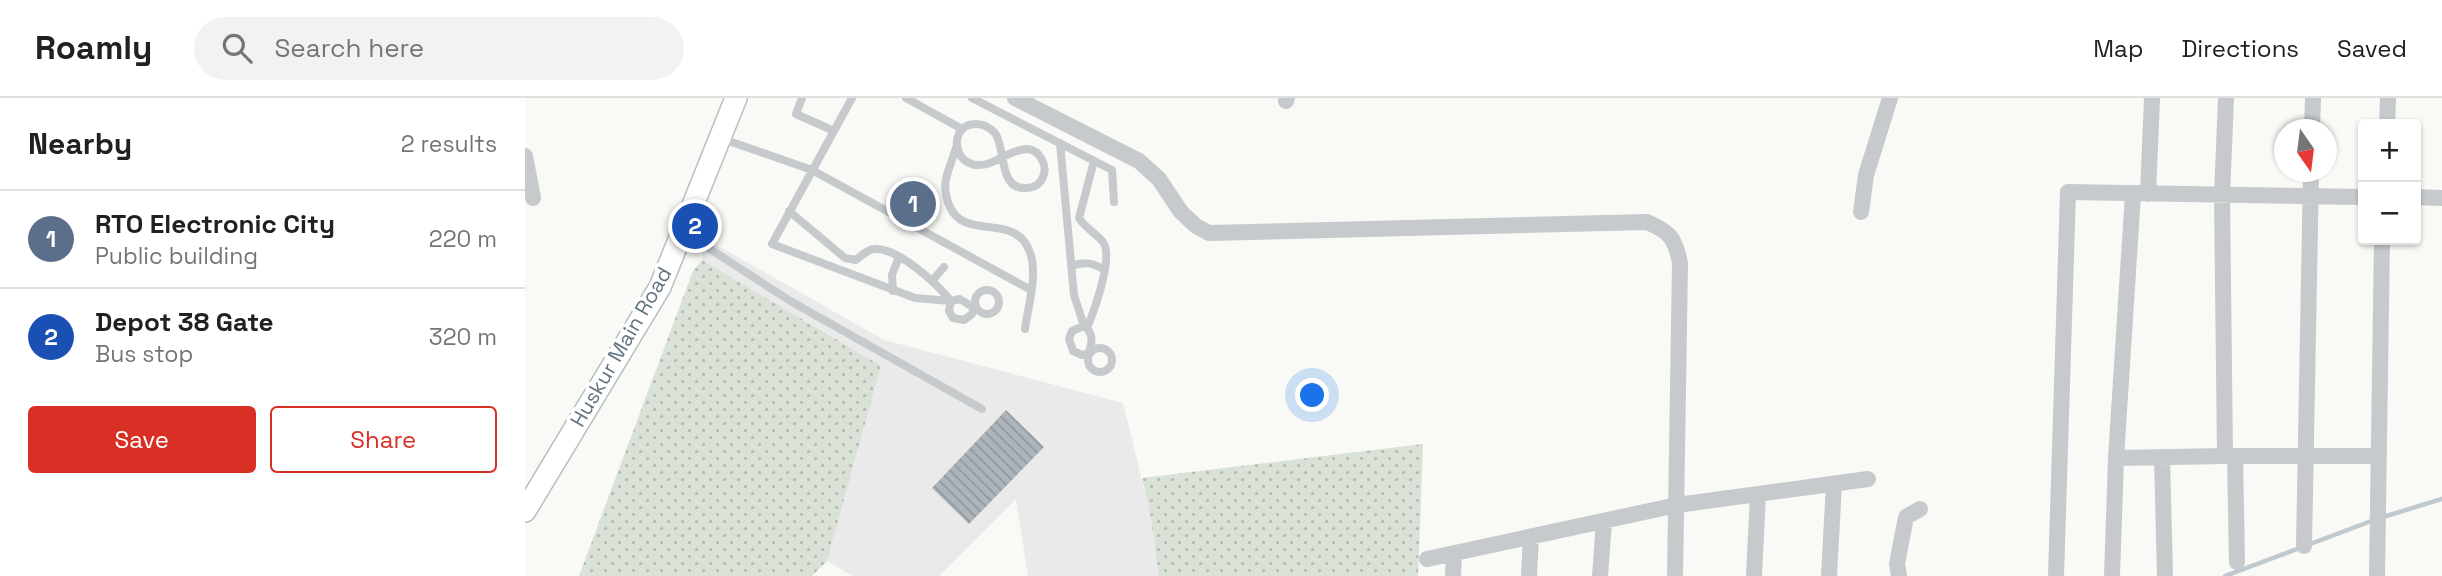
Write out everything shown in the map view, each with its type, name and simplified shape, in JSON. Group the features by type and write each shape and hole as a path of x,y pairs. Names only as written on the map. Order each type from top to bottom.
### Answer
{"main road":[{"name":"Huskur Main Road","path":"525,511 660,287 736,98"}],"street":[{"path":"1015,98 1139,161 1159,179 1181,212 1196,226 1209,233 1647,222 1666,231 1677,246 1681,263 1675,576"},
{"path":"1861,212 1866,175 1890,98"},
{"path":"2112,576 2116,458 2152,98"},
{"path":"2226,98 2222,196 2230,456 2237,562"},
{"path":"2312,119 2313,98"},
{"path":"2388,119 2389,98"},
{"path":"525,156 533,198"},
{"path":"2305,546 2311,182"},
{"path":"2056,576 2068,192 2358,197"},
{"path":"2421,197 2442,198"},
{"path":"2377,576 2382,245"},
{"path":"2116,458 2307,454 2377,456"},
{"path":"2162,457 2165,576"},
{"path":"1427,559 1677,505 1868,479"},
{"path":"1829,576 1834,484"},
{"path":"1754,576 1758,494"},
{"path":"1899,576 1897,564 1906,517 1920,509"},
{"path":"1600,576 1604,521"},
{"path":"1529,576 1531,537"},
{"path":"1453,576 1454,554"}],"lane":[{"path":"802,98 796,114 834,131"},
{"path":"852,98 772,244 915,298 965,300 974,308 969,318 957,320 950,315 948,305 951,301"},
{"path":"906,98 963,129"},
{"path":"972,98 1112,170 1114,202"},
{"path":"956,148 960,156 970,164 993,162 1002,157 1027,149 1035,152 1044,161 1042,180 1034,187 1023,189 1012,184 1002,157 999,141 987,126 977,124 963,129 957,138 945,181 947,201 952,213 960,221 972,226 1015,232 1027,244 1031,256 1031,290 1025,330"},
{"path":"720,138 812,170 1031,290"},
{"path":"1060,144 1074,295 1085,327 1092,342 1089,353 1077,354 1070,344 1072,331 1085,327 1097,304 1107,254 1103,241 1082,224 1079,214 1094,161"},
{"path":"789,211 850,260 856,260 876,248 899,257 932,281 951,301"},
{"path":"683,231 792,302 982,409"},
{"path":"893,291 892,275 899,257"},
{"path":"1070,266 1083,262 1094,263 1103,269"},
{"path":"932,281 944,267"}],"shaded area":[{"path":"706,239 884,340 1123,403 1150,513 1159,576 1028,576 1016,499 939,576 852,576 827,561 881,366 702,260"},
{"path":"702,260 881,366 827,561 812,576 579,576 693,271"},
{"path":"1423,444 1418,576 1159,576 1142,478"}],"building":[{"path":"1006,410 1044,447 969,524 932,488"}],"waterway":[{"path":"2383,517 2442,499"},
{"path":"2225,576 2374,520"}],"place":[{"name":"RTO Electronic City","path":"913,204"},
{"name":"Depot 38 Gate","path":"695,226"}]}
